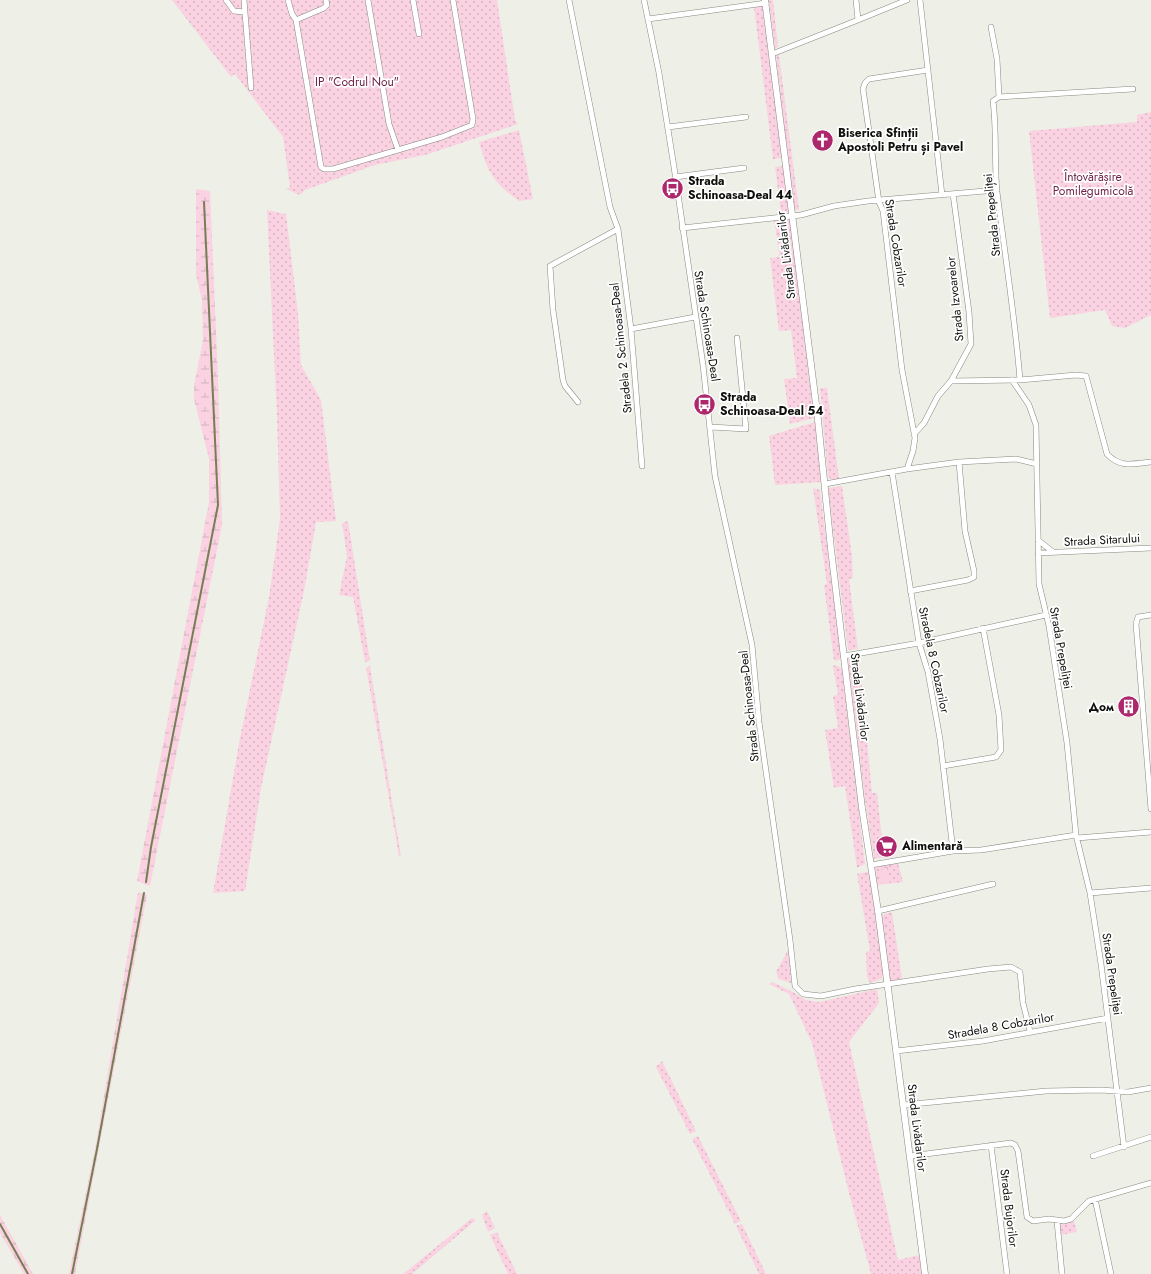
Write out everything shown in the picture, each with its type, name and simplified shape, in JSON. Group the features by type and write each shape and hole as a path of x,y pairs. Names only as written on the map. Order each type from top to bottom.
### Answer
{"street":[{"path":"226,0 234,11 244,12"},
{"path":"244,0 251,88"},
{"path":"288,0 292,14 296,20 320,164 324,169 333,169 442,137 472,125 473,119 453,0"},
{"path":"296,20 298,17 324,8 326,5 326,0"},
{"path":"368,0 389,124 398,150"},
{"path":"413,0 419,34"},
{"name":"Stradela 2 Schinoasa-Deal","path":"569,0 610,207 618,229 631,329 642,466"},
{"name":"Strada Schinoasa-Deal","path":"644,0 668,127 711,427 716,476 752,645 760,722 795,986 803,994 813,997 887,985"},
{"path":"856,0 858,20"},
{"path":"772,54 907,0"},
{"path":"920,0 942,196"},
{"path":"648,19 766,1"},
{"name":"Strada Livădarilor","path":"766,1 793,215 844,656 926,1274"},
{"name":"Strada Prepeliței","path":"991,27 997,59 999,97 993,100 996,134 997,190 1014,312 1020,380"},
{"name":"Strada Cobzarilor","path":"907,469 913,451 914,434 902,370 883,211 879,202 863,86 869,80 928,70"},
{"path":"999,97 1133,89"},
{"path":"668,127 746,117"},
{"path":"675,177 744,168"},
{"path":"682,228 793,215 834,206 997,190"},
{"name":"Strada Izvoarelor","path":"914,434 924,423 938,396 951,381 969,350 972,339 953,194"},
{"path":"578,402 565,386 563,380 553,310 550,266 618,229"},
{"path":"631,329 695,317"},
{"path":"711,427 746,429 737,338"},
{"path":"951,381 1020,380 1076,375 1086,376 1107,454 1113,461 1118,463 1131,464 1151,462"},
{"name":"Strada Prepeliței","path":"1012,380 1029,404 1036,425 1039,584 1046,615 1067,743 1077,836 1090,893 1108,1018 1124,1147"},
{"path":"825,484 907,469 959,462 1016,459 1037,464"},
{"path":"910,592 968,580 974,577 966,531 959,462"},
{"name":"Stradela 8 Cobzarilor","path":"892,472 919,643 930,685 940,740 953,851"},
{"name":"Strada Sitarului","path":"1038,540 1053,552"},
{"name":"Strada Sitarului","path":"1038,553 1044,554 1053,552 1151,548"},
{"path":"844,656 919,643 1046,615"},
{"path":"1151,615 1141,616 1137,619 1136,624 1151,809"},
{"path":"943,766 996,756 1002,750 999,715 983,628"},
{"path":"871,865 953,851 982,850 1077,836 1151,832"},
{"path":"878,911 993,884"},
{"path":"1090,893 1151,888"},
{"path":"887,985 988,969 1016,968 1020,972 1023,1003 1030,1031"},
{"name":"Stradela 8 Cobzarilor","path":"896,1051 983,1041 1030,1031 1108,1018"},
{"path":"903,1105 1046,1091 1128,1092 1151,1088"},
{"path":"1093,1156 1151,1137"},
{"path":"910,1156 1011,1143 1017,1148 1027,1217 1030,1220 1057,1221 1071,1219 1085,1204 1095,1198 1151,1183"},
{"name":"Strada Bujorilor","path":"991,1145 1007,1274"},
{"path":"1095,1198 1111,1274"},
{"path":"1057,1221 1062,1274"}],"green space":[{"name":"IP \"Codrul Nou\"","path":"172,0 497,0 515,120 518,124 425,155 375,165 305,190 300,195 286,189 290,187 283,137 235,74 231,77"},
{"path":"769,0 773,0 778,47 775,48"},
{"path":"763,6 782,158 773,159 754,7"},
{"path":"776,55 779,55 799,210 794,210"},
{"name":"Întovărășire Pomilegumicolă","path":"1151,112 1151,315 1125,328 1112,326 1105,310 1050,318 1029,131 1137,122 1137,115"},
{"path":"519,130 533,199 519,201 497,182 485,162 479,142"},
{"path":"783,166 789,212 781,213 775,167"},
{"path":"196,189 210,191 218,377 222,525 150,886 137,881 209,502 209,459 194,399 194,385 203,340 202,300 196,275"},
{"path":"267,210 286,214 298,313 301,365 321,400 336,521 316,522 304,591 261,788 245,891 213,893 240,738 269,597 280,519 277,416"},
{"path":"790,219 814,418 790,424 784,379 797,378 791,330 779,331 770,258 780,257 774,220"},
{"path":"820,388 827,388 839,479 833,480 828,477"},
{"path":"815,422 821,482 775,485 769,436"},
{"path":"842,486 852,556 853,578 849,579 858,649 848,650 828,488"},
{"path":"813,488 820,490 841,657 839,660 834,661 824,585 827,584"},
{"path":"348,521 370,661 365,662 353,597 339,595 347,556 342,523"},
{"path":"859,657 872,793 877,793 884,857 874,859 848,660"},
{"path":"836,665 842,669 865,864 857,868 845,786 834,788 825,730 838,728 833,696 838,695 833,666"},
{"path":"370,666 401,856 399,856 366,667"},
{"path":"898,863 903,882 877,885 875,867"},
{"path":"888,865 890,884 880,884 879,872 884,868 884,866"},
{"path":"867,872 870,873 883,975 881,979 870,983 867,977 866,952 870,951 857,874"},
{"path":"138,892 147,895 75,1274 69,1274 96,1144"},
{"path":"892,912 902,979 890,982 881,915"},
{"path":"788,950 791,983 779,979 776,972"},
{"path":"772,982 806,1000 819,1002 877,989 879,1003 849,1042 898,1260 919,1255 922,1274 871,1274 850,1197 812,1043 789,994 769,984"},
{"path":"662,1061 696,1131 690,1134 656,1067"},
{"path":"698,1136 741,1221 735,1224 692,1139"},
{"path":"487,1211 495,1228 488,1232 482,1215"},
{"path":"0,1215 33,1274 24,1274 0,1233"},
{"path":"472,1218 476,1220 412,1274 403,1274"},
{"path":"1074,1221 1077,1232 1060,1235 1059,1227 1061,1224"},
{"path":"742,1224 766,1274 759,1274 736,1226"},
{"path":"497,1232 517,1274 508,1274 490,1235"}],"waterway":[{"path":"146,882 151,847 218,505 204,202"},
{"path":"72,1274 97,1149 144,893"},
{"path":"0,1224 28,1274"}],"place":[{"name":"Biserica Sfinții Apostoli Petru și Pavel","path":"822,140"},
{"name":"Strada Schinoasa-Deal 44","path":"672,188"},
{"name":"Strada Schinoasa-Deal 54","path":"704,404"},
{"name":"Дом","path":"1129,707"},
{"name":"Alimentară","path":"886,846"}]}
